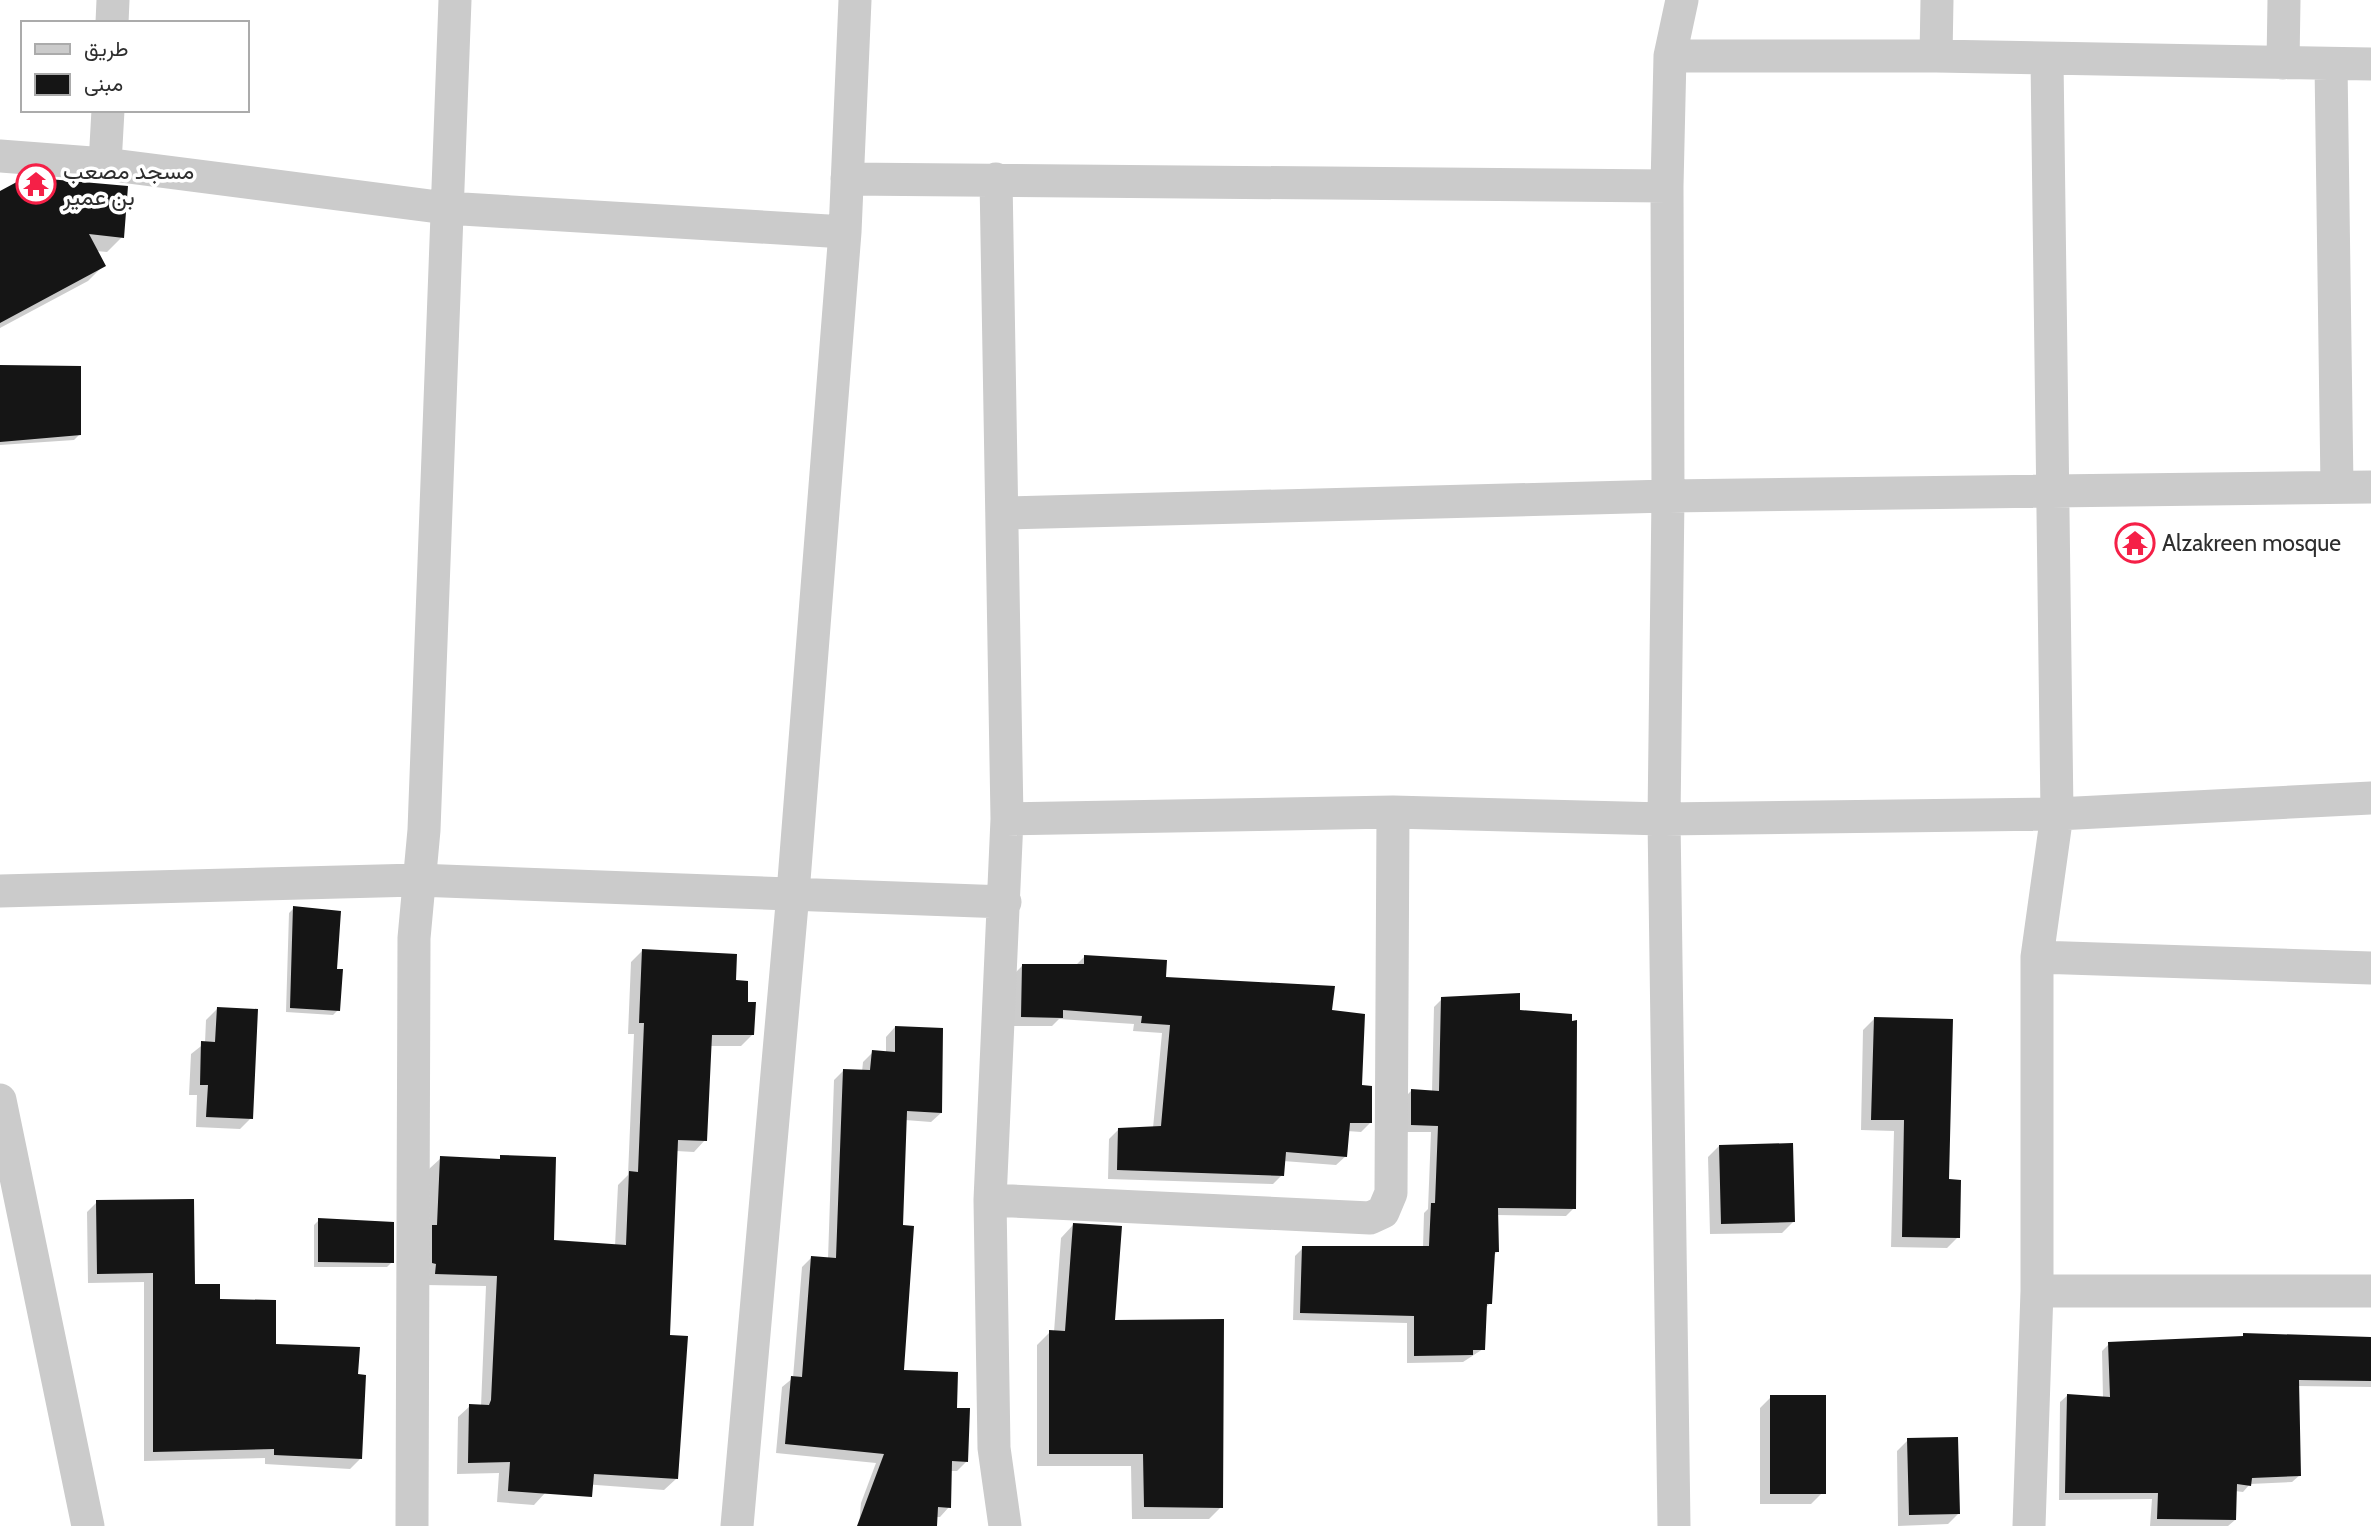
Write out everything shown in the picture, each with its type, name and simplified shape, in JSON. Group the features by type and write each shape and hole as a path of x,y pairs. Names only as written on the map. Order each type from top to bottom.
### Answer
{"street":[{"path":"111,21 113,0"},
{"path":"412,1526 414,951 417,880 424,830 455,0"},
{"path":"737,1526 793,893 845,232 855,0"},
{"path":"1674,1526 1664,818 1668,496 1667,186 1670,56 1682,0"},
{"path":"1936,56 1937,0"},
{"path":"2283,63 2284,0"},
{"path":"1670,56 1936,56 2371,64"},
{"path":"2029,1526 2037,1291 2037,957 2057,814 2047,59"},
{"path":"2331,64 2337,487"},
{"path":"106,164 108,112"},
{"path":"0,156 106,164 446,208 845,232"},
{"path":"847,179 996,178 1667,186"},
{"path":"996,178 1007,819 990,1200 994,1448 1005,1526"},
{"path":"1003,513 1668,496 2371,487"},
{"path":"1007,819 1393,812 1664,818 2057,814 2371,798"},
{"path":"990,1200 1370,1218 1383,1212 1391,1193 1393,812"},
{"path":"0,891 417,880 1005,902"},
{"path":"2037,957 2371,968"},
{"path":"0,1100 88,1526"},
{"path":"2037,1291 2371,1291"}],"building":[{"path":"26,177 128,186 124,238 89,234 106,266 0,323 0,191"},
{"path":"0,365 81,366 81,435 0,442"},
{"path":"293,906 341,911 337,969 343,969 340,1011 290,1008"},
{"path":"642,949 737,954 736,980 748,981 748,1002 756,1002 754,1035 712,1035 707,1141 678,1140 670,1335 688,1336 678,1479 594,1474 592,1497 508,1491 510,1462 468,1463 469,1404 489,1405 491,1400 497,1276 435,1274 436,1264 432,1263 432,1225 437,1225 440,1156 500,1159 500,1155 556,1157 554,1240 626,1245 629,1171 638,1172 644,1023 639,1023"},
{"path":"1084,955 1167,960 1166,977 1335,986 1332,1010 1365,1014 1362,1085 1372,1086 1372,1123 1350,1123 1347,1157 1286,1152 1284,1176 1117,1170 1118,1128 1161,1126 1170,1025 1141,1023 1142,1016 1063,1010 1063,1018 1021,1017 1022,964 1084,964"},
{"path":"1520,993 1520,1010 1572,1014 1572,1021 1577,1020 1576,1209 1498,1208 1499,1252 1495,1252 1492,1304 1487,1304 1485,1350 1473,1350 1473,1355 1414,1356 1414,1316 1300,1313 1302,1246 1429,1246 1431,1203 1435,1203 1438,1126 1411,1125 1411,1089 1439,1091 1441,997"},
{"path":"217,1007 258,1009 253,1119 206,1117 208,1085 200,1085 201,1041 215,1042"},
{"path":"1874,1017 1953,1019 1949,1179 1961,1180 1960,1238 1902,1237 1904,1120 1871,1120"},
{"path":"895,1026 943,1028 942,1113 907,1111 903,1225 914,1226 904,1370 958,1372 957,1408 970,1408 968,1462 952,1461 951,1508 938,1507 937,1526 857,1526 884,1454 785,1444 791,1376 802,1377 811,1256 836,1258 843,1069 870,1070 872,1050 895,1052"},
{"path":"1793,1143 1795,1222 1721,1224 1719,1145"},
{"path":"194,1199 195,1284 220,1284 220,1299 276,1300 276,1344 360,1347 358,1374 366,1375 362,1459 274,1455 274,1449 153,1452 153,1273 97,1274 96,1200"},
{"path":"318,1218 394,1222 394,1263 318,1262"},
{"path":"1073,1223 1122,1226 1115,1320 1224,1319 1223,1508 1144,1507 1143,1454 1049,1454 1049,1330 1065,1331"},
{"path":"2243,1333 2371,1337 2371,1381 2299,1380 2301,1476 2252,1478 2251,1486 2237,1484 2236,1520 2157,1519 2158,1493 2065,1493 2067,1394 2110,1397 2108,1342 2243,1336"},
{"path":"1770,1395 1826,1395 1826,1494 1770,1494"},
{"path":"1958,1437 1960,1514 1909,1515 1907,1438"}],"place":[{"name":"مسجد مصعب بن عمير","path":"36,184"},
{"name":"Alzakreen mosque","path":"2135,543"}]}
